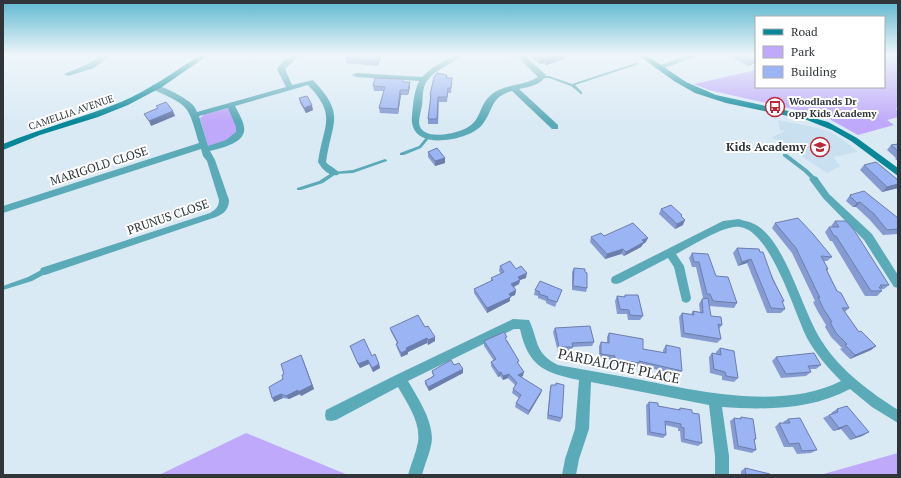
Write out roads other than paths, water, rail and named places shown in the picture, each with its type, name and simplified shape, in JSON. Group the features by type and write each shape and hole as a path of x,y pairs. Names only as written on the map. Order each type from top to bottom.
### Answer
{"street":[{"name":"CAMELLIA AVENUE","path":"3,147 36,134 106,111 155,87 170,77"},
{"path":"285,77 290,88"},
{"path":"396,77 425,79"},
{"path":"425,79 421,84 416,122 420,131 429,136 446,138 473,129 478,125 495,96 536,81 542,77"},
{"path":"674,77 689,87 707,95 804,117 825,124 853,139 898,173"},
{"path":"194,115 310,82 316,88 331,112 331,121 322,162 325,167 335,173"},
{"name":"PRUNUS CLOSE","path":"45,271 213,214 224,206 224,200 211,160 207,156 193,110 185,101 155,87"},
{"path":"514,88 555,127"},
{"name":"MARIGOLD CLOSE","path":"3,210 204,147 228,142 235,138 240,132 240,127 230,105"},
{"path":"814,179 826,196 868,237 898,284"},
{"path":"616,280 726,224 742,219 768,242 776,256 812,336 824,353 850,382 898,417"},
{"path":"670,253 679,266 686,298"},
{"name":"PARDALOTE PLACE","path":"331,415 510,325 525,324 532,349 542,362 556,370 715,401 746,403 792,400 819,395 850,382"},
{"path":"569,475 572,459 582,429 585,375"},
{"path":"400,379 422,421 425,432 424,444 415,475"},
{"path":"715,401 722,456 722,475"}],"lane":[{"path":"550,77 572,85 581,93"},
{"path":"572,85 596,77"},
{"path":"402,154 420,147 429,136"},
{"path":"785,155 811,174 814,179"},
{"path":"299,189 321,182 335,173 353,171 384,160"},
{"name":"PRUNUS CLOSE","path":"3,288 45,271"}],"place":[{"name":"Woodlands Dr opp Kids Academy","path":"775,107"},
{"name":"Kids Academy","path":"820,147"}]}
